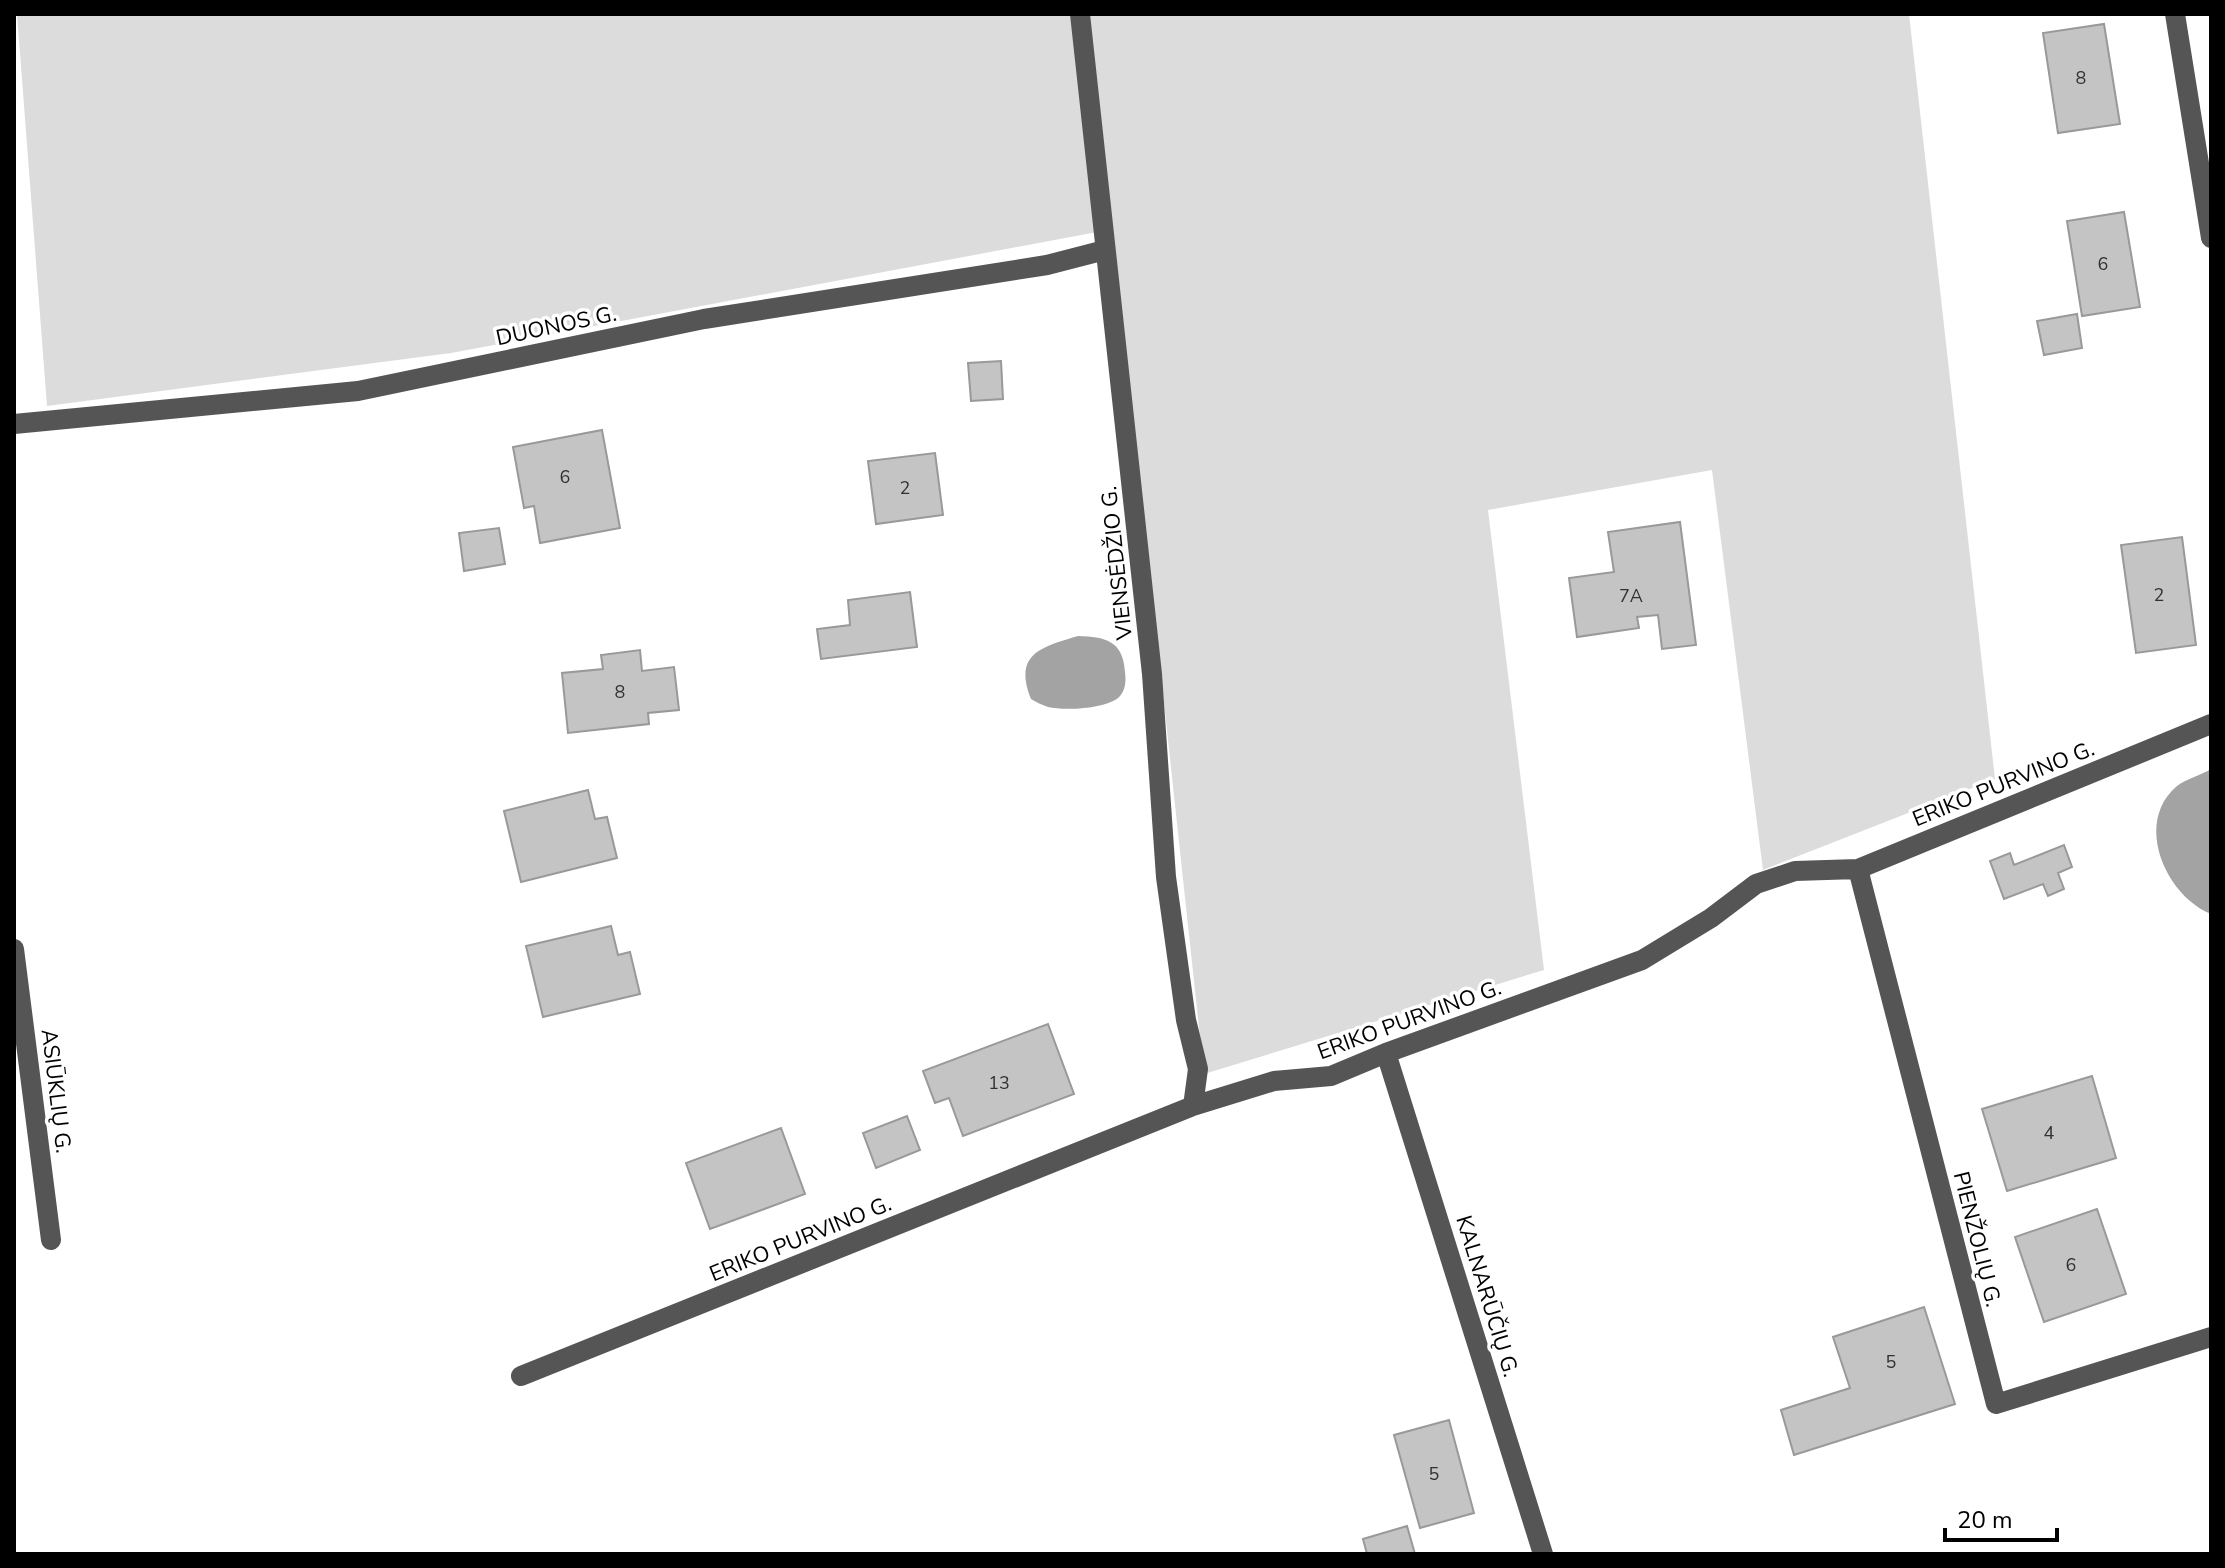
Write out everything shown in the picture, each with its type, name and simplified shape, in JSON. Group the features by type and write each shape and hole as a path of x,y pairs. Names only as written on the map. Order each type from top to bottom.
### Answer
{"street":[{"name":"VIENSĖDŽIO G.","path":"1080,14 1152,674 1166,877 1186,1020 1198,1069 1193,1106"},
{"path":"2175,14 2211,238"},
{"name":"DUONOS G.","path":"14,424 358,391 704,319 1047,265 1105,250"},
{"name":"ERIKO PURVINO G.","path":"521,1376 1193,1106 1274,1081 1331,1076 1642,960 1711,918 1756,884 1795,871 1858,869 2211,724"},
{"name":"PIENŽOLIŲ G.","path":"1858,869 1996,1404 2211,1337"},
{"name":"ASIŪKLIŲ G.","path":"14,949 51,1240"},
{"name":"KALNARŪČIŲ G.","path":"1386,1053 1543,1554"}],"shaded area":[{"path":"17,14 1909,14 1995,779 1763,870 1712,470 1488,510 1544,970 1204,1074 1113,229 451,353 47,406"},
{"path":"1078,636 1104,639 1121,653 1125,675 1120,696 1106,704 1075,709 1048,707 1031,699 1026,684 1028,662 1042,649"},
{"path":"2211,769 2211,914 2181,892 2169,875 2161,857 2157,819 2164,801 2177,786"}],"building":[{"path":"2104,24 2120,124 2058,133 2043,33"},
{"path":"2124,212 2140,307 2082,316 2067,221"},
{"path":"2077,314 2082,348 2044,355 2037,321"},
{"path":"1001,361 1003,399 971,401 968,363"},
{"path":"602,430 620,528 540,543 534,506 524,508 513,447"},
{"path":"935,453 943,515 876,524 868,461"},
{"path":"1680,522 1696,645 1662,649 1658,615 1637,617 1639,628 1577,637 1569,578 1614,572 1608,532"},
{"path":"499,528 505,564 464,571 459,533"},
{"path":"2182,537 2196,645 2136,653 2121,545"},
{"path":"910,592 917,647 821,659 817,629 850,625 848,600"},
{"path":"640,650 642,671 674,667 679,710 648,713 649,724 568,733 562,673 603,669 601,655"},
{"path":"588,790 595,819 607,817 617,858 521,882 504,811"},
{"path":"2064,845 2072,867 2058,873 2064,889 2048,896 2043,884 2004,899 1990,861 2010,853 2014,865"},
{"path":"611,926 618,955 630,952 640,994 543,1017 526,946"},
{"path":"1048,1024 1074,1094 963,1136 949,1098 935,1103 923,1071"},
{"path":"2092,1076 2116,1158 2007,1191 1982,1109"},
{"path":"907,1116 920,1150 876,1168 863,1133"},
{"path":"781,1128 805,1194 710,1229 686,1163"},
{"path":"2097,1209 2126,1294 2044,1322 2015,1237"},
{"path":"1924,1307 1955,1404 1794,1455 1781,1410 1850,1388 1833,1337"},
{"path":"1449,1420 1474,1513 1420,1528 1394,1435"},
{"path":"1407,1526 1415,1554 1367,1554 1363,1539"}]}
